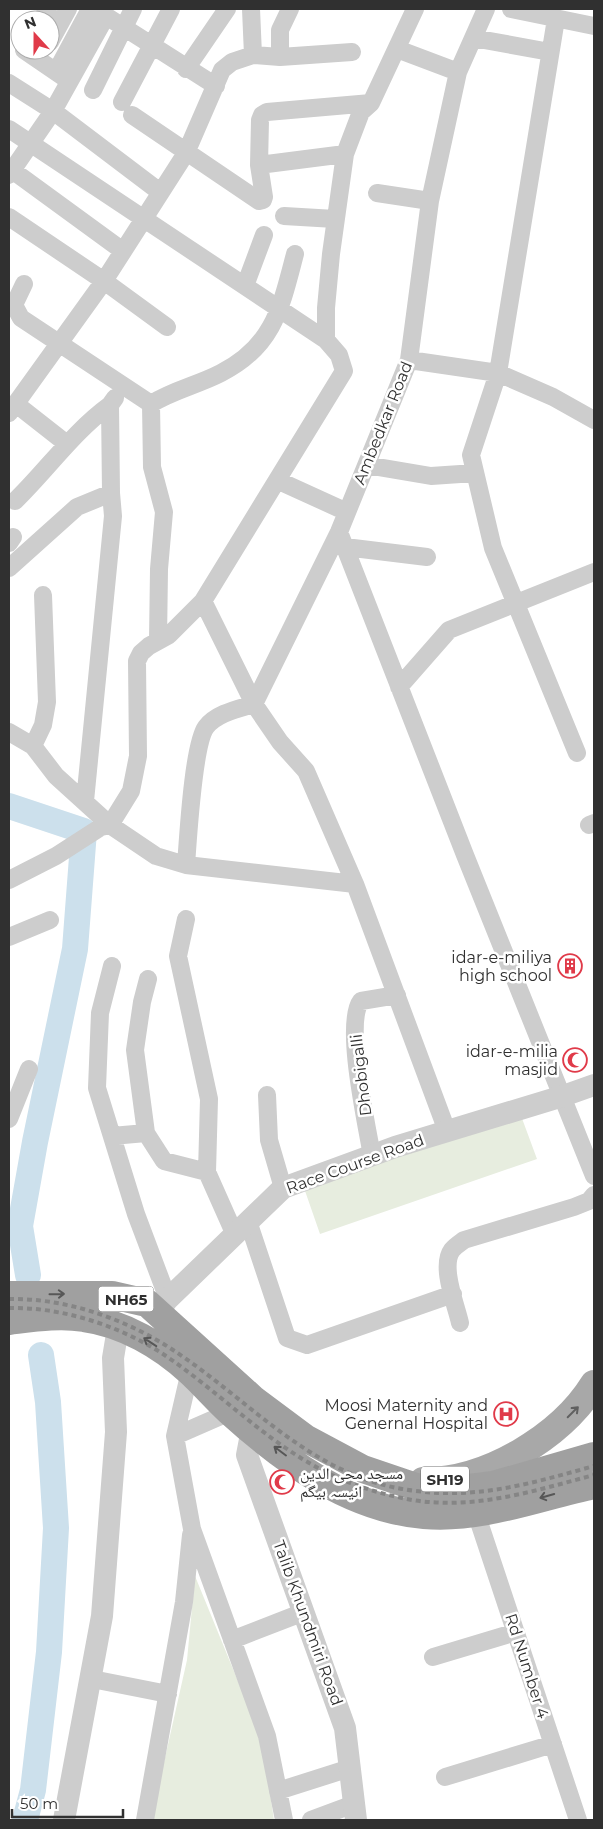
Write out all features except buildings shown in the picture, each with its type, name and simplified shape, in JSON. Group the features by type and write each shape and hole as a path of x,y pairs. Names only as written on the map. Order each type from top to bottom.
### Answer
{"highway":[{"name":"NH65","path":"9,1295 112,1295 162,1306 254,1400 305,1438 363,1469 416,1487 453,1490 492,1485 594,1456"},
{"name":"NH65","path":"9,1321 52,1316 85,1318 147,1339 190,1371 230,1412 320,1481 369,1503 422,1515 452,1517 594,1484"}],"main road":[{"name":"SH19","path":"396,1480 436,1481 476,1472 518,1454 546,1436 576,1410 594,1384"}],"street":[{"path":"60,24 68,9"},
{"path":"93,90 133,9"},
{"path":"171,9 150,46 127,109 186,153 259,201 263,200 264,197 259,165 260,120 262,115 267,112 371,103"},
{"path":"186,69 227,9"},
{"path":"251,9 253,55"},
{"path":"280,57 280,30 290,9"},
{"path":"326,340 326,308 345,154 361,112 371,103 397,49 413,9"},
{"name":"Ambedkar Road","path":"254,704 342,539 347,512 409,360 430,202 458,72 486,9"},
{"path":"511,9 594,26"},
{"path":"123,250 10,173 53,111 63,77 97,11 124,26 150,46 216,86"},
{"path":"556,19 498,373 471,455 493,548 514,604 577,753"},
{"path":"473,38 550,52"},
{"path":"397,49 458,72"},
{"path":"67,444 12,408 104,281 186,153 222,70 232,62 253,55 280,57 352,52"},
{"path":"48,60 63,77"},
{"path":"9,83 53,111 160,192"},
{"path":"9,130 326,340 340,355 344,371 279,481 203,601 169,635 141,653 137,662 138,756 131,791 105,826 56,856 9,880"},
{"path":"259,165 345,154"},
{"path":"377,193 430,202"},
{"path":"284,216 336,219"},
{"path":"9,217 104,281 167,327"},
{"path":"245,286 264,236"},
{"path":"150,404 169,393 220,374 246,358 260,344 280,310 295,254"},
{"path":"24,284 14,305 21,318 123,388 150,404"},
{"path":"409,360 498,373 553,397 594,420"},
{"path":"15,501 43,474 67,444 90,420 110,405 123,388"},
{"path":"150,404 152,468 164,512 159,569 158,641"},
{"path":"85,801 113,516 110,405"},
{"path":"366,465 431,476 475,473"},
{"path":"279,481 347,512"},
{"path":"9,568 77,507 111,493"},
{"path":"342,539 426,557"},
{"path":"342,539 464,855 594,1176"},
{"path":"399,687 449,630 594,572"},
{"path":"33,746 43,726 47,702 43,595"},
{"path":"203,601 254,704 280,742 306,771 355,884 447,1131"},
{"path":"186,865 190,811 198,755 205,728 220,716 254,704"},
{"path":"9,732 33,746 56,776 85,801 105,826 156,856 186,865 355,884"},
{"path":"9,937 50,920"},
{"path":"186,920 178,956 209,1099 207,1172 241,1228 286,1338 307,1345 453,1294"},
{"path":"112,966 100,1013 98,1088 162,1306"},
{"path":"148,979 142,1002 135,1050 146,1133 164,1161 207,1172"},
{"name":"Dhobigalli","path":"372,1156 356,1061 355,1027 358,1006 361,1001 397,995"},
{"path":"9,1119 29,1069"},
{"name":"Race Course Road","path":"162,1306 283,1188 447,1131 594,1085"},
{"path":"267,1096 269,1140 283,1188"},
{"path":"112,1136 146,1133"},
{"path":"460,1323 447,1269 449,1256 453,1249 464,1240 574,1207 589,1201 594,1195"},
{"path":"64,1820 92,1679 102,1616 116,1432 113,1358 118,1328"},
{"path":"190,1371 175,1436 192,1529 267,1736 284,1820"},
{"path":"175,1436 230,1412"},
{"name":"Talib Khundmiri Road","path":"252,1430 247,1455 345,1728 355,1812"},
{"name":"Rd Number 4","path":"476,1512 578,1820"},
{"path":"145,1820 184,1602 192,1529"},
{"path":"232,1640 304,1612"},
{"path":"434,1657 516,1632"},
{"path":"92,1679 168,1694"},
{"path":"445,1777 552,1744"},
{"path":"278,1791 350,1768"},
{"path":"312,1820 355,1812"}],"shaded area":[{"path":"520,1113 537,1159 320,1234 304,1188"},
{"path":"195,1576 262,1740 274,1820 151,1820 187,1660"}],"waterway":[{"path":"9,806 84,831 75,949 35,1142 20,1226 28,1275"},
{"path":"25,1820 33,1790 49,1652 56,1528 48,1402 41,1355"}],"railway":[{"path":"9,1299 51,1302 72,1306 113,1319 152,1337 200,1369 285,1435 314,1454 345,1471 379,1484 416,1491 462,1493 506,1488 594,1466"},
{"path":"9,1308 50,1311 91,1320 149,1345 187,1371 288,1450 332,1475 381,1493 412,1500 459,1503 527,1493 594,1475"}],"place":[{"name":"idar-e-miliya high school","path":"570,966"},
{"name":"idar-e-milia masjid","path":"575,1060"},
{"name":"Moosi Maternity and Genernal Hospital","path":"506,1414"},
{"name":"مسجد محی الدین انیسہ بیگم","path":"282,1482"}]}
